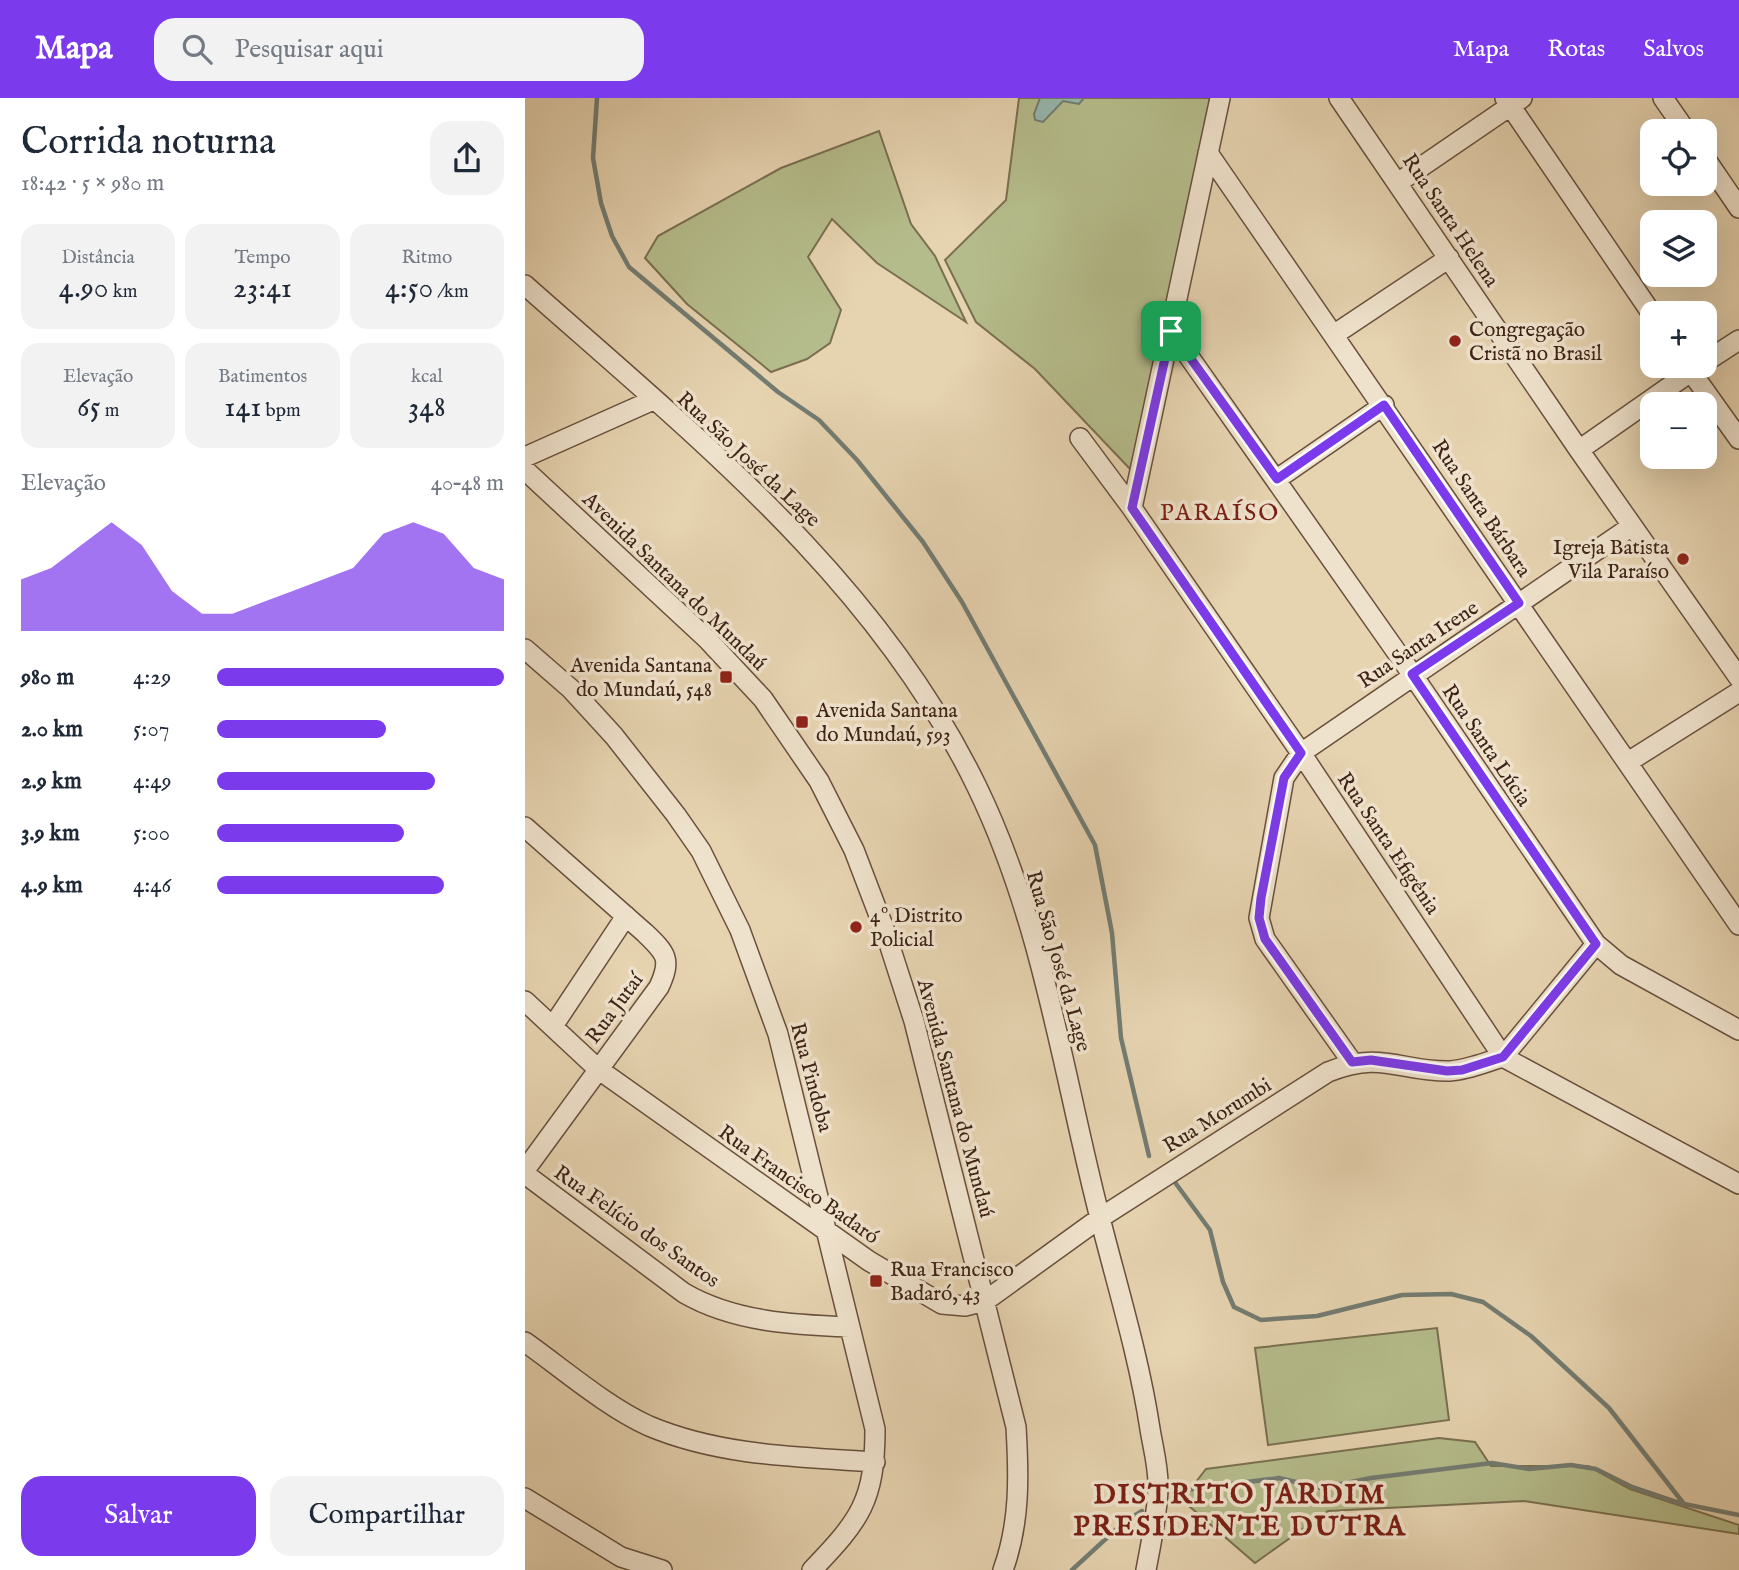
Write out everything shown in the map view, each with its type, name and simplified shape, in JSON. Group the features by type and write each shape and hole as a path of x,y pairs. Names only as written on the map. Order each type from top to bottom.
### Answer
{"street":[{"path":"1132,508 1220,98"},
{"name":"Rua Santa Helena","path":"1339,98 1399,182 1579,450 1739,678"},
{"path":"1663,98 1678,119"},
{"path":"1399,182 1512,101 1643,301"},
{"name":"Rua Santa Bárbara","path":"1208,153 1384,405 1739,925"},
{"path":"1717,176 1739,208"},
{"path":"1335,334 1449,258"},
{"name":"Rua São José da Lage","path":"525,285 752,489 821,560 894,649 936,709 978,789 1015,882 1037,949 1100,1218 1141,1369 1159,1485 1146,1570"},
{"name":"Rua Santa Lúcia","path":"1171,331 1277,479 1596,944 1621,965 1739,1030"},
{"path":"1717,353 1739,340"},
{"path":"1579,450 1678,378"},
{"path":"1702,378 1739,439"},
{"path":"525,457 653,400"},
{"path":"1277,479 1384,405"},
{"name":"Rua Santa Efigênia","path":"1080,438 1132,508 1301,753 1503,1057 1739,1184"},
{"name":"Avenida Santana do Mundaú","path":"525,470 660,595 764,699 819,781 854,849 885,931 914,1021 1016,1427 1019,1480 1015,1538 1003,1570"},
{"name":"Rua Santa Irene","path":"1301,753 1412,674 1632,526"},
{"name":"Rua Pindoba","path":"525,649 571,689 614,736 701,851 740,930 778,1034 875,1429 875,1462 870,1492 856,1521 812,1570"},
{"path":"1628,762 1739,692"},
{"path":"1301,753 1284,778 1259,918 1265,939 1352,1062"},
{"name":"Rua Jutaí","path":"525,827 661,948 667,960 666,972 659,987 525,1172"},
{"path":"553,1026 626,916"},
{"path":"1503,1057 1596,944"},
{"name":"Rua Francisco Badaró","path":"525,1001 598,1069 828,1234 942,1304 965,1306 985,1301"},
{"name":"Rua Morumbi","path":"985,1301 1100,1218 1328,1072 1352,1062 1371,1060 1447,1071 1462,1070 1503,1057"},
{"name":"Rua Felício dos Santos","path":"525,1172 707,1306 799,1325 850,1327"},
{"path":"525,1342 624,1411 648,1425 680,1436 744,1452 875,1462"},
{"path":"525,1498 621,1558 662,1570"}],"green space":[{"path":"1019,98 1213,98 1146,417 1130,469 1035,369 976,322 945,260 1006,200"},
{"path":"879,131 911,224 935,256 966,322 877,263 832,219 808,257 841,310 830,343 807,359 771,372 687,304 645,258 658,236 781,168"},
{"path":"1437,1328 1449,1420 1268,1445 1255,1348"},
{"path":"1439,1438 1475,1442 1491,1466 1588,1466 1630,1489 1739,1525 1739,1534 1524,1501 1328,1511 1255,1563 1182,1500 1206,1469"}],"water":[{"path":"1040,98 1084,98 1079,104 1063,101 1043,122 1035,120 1034,114"}],"waterway":[{"path":"597,98 593,158 601,203 612,236 629,267 778,392 819,420 857,460 923,542 962,602 1095,845 1112,933 1121,1038 1149,1156"},
{"path":"1174,1181 1210,1230 1223,1282 1234,1307 1261,1320 1317,1316 1402,1295 1451,1294 1483,1302 1531,1336 1609,1408 1684,1504 1739,1515"},
{"path":"1177,1491 1279,1478 1321,1488 1371,1478 1492,1463 1529,1469 1571,1465 1596,1469 1632,1487 1682,1504"},
{"path":"1072,1570 1123,1523 1142,1511"}],"place":[{"name":"Congregação Cristã no Brasil","path":"1455,341"},
{"name":"Igreja Batista Vila Paraíso","path":"1683,559"},
{"name":"Avenida Santana do Mundaú, 548","path":"726,677"},
{"name":"Avenida Santana do Mundaú, 593","path":"802,722"},
{"name":"4º Distrito Policial","path":"856,927"},
{"name":"Rua Francisco Badaró, 43","path":"876,1281"}],"district":[{"name":"PARAÍSO","path":"1220,512"},
{"name":"DISTRITO JARDIM PRESIDENTE DUTRA","path":"1240,1509"}],"route":[{"path":"1171,331 1277,479 1384,405 1519,603 1412,674 1596,944 1503,1057 1462,1070 1447,1071 1371,1060 1352,1062 1265,939 1259,918 1261,898 1284,778 1301,753 1132,508 1171,331"}]}
